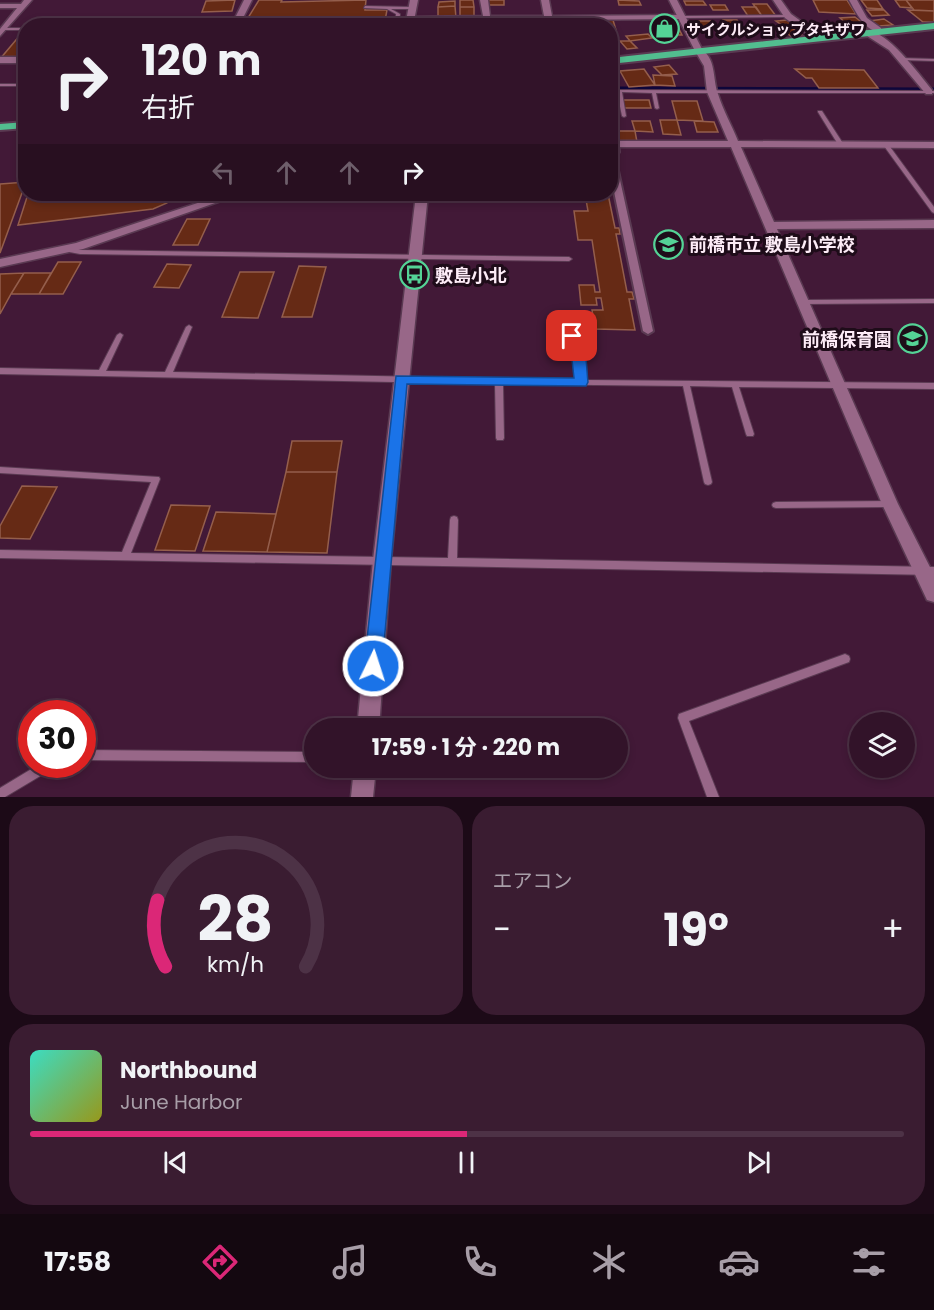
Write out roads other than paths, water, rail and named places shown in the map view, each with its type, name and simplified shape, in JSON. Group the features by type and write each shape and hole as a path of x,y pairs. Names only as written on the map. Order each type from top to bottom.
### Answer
{"highway":[{"path":"618,60 878,30 934,26"},
{"path":"0,128 18,125"},
{"path":"0,134 18,132"}],"street":[{"path":"239,18 248,0"},
{"path":"484,0 487,18"},
{"path":"545,0 549,18"},
{"path":"673,0 699,51 707,60 714,84 712,92 890,504 928,571 934,594"},
{"path":"777,0 788,16 818,38"},
{"path":"853,0 864,19 878,30"},
{"path":"0,6 25,3"},
{"path":"2,32 25,3"},
{"path":"618,19 680,17"},
{"path":"867,32 892,48 929,91"},
{"path":"0,60 18,60"},
{"path":"618,144 934,145"},
{"path":"618,190 648,331"},
{"path":"0,263 66,250 214,201"},
{"path":"369,718 400,379 421,201"},
{"path":"770,226 934,224"},
{"path":"362,797 364,778"}],"lane":[{"path":"365,7 385,8 413,4"},
{"path":"385,8 398,14 398,18"},
{"path":"680,17 788,16"},
{"path":"2,32 18,30"},
{"path":"902,59 934,60"},
{"path":"0,85 18,86"},
{"path":"624,116 619,91 929,91"},
{"path":"654,92 657,108"},
{"path":"820,112 841,145"},
{"path":"886,145 934,211"},
{"path":"66,250 569,259"},
{"path":"803,302 934,301"},
{"path":"570,316 582,382"},
{"path":"168,374 189,327"},
{"path":"101,373 120,335"},
{"path":"0,371 735,385 934,386"},
{"path":"499,381 500,438"},
{"path":"687,384 708,482"},
{"path":"735,385 750,434"},
{"path":"0,470 156,479 125,557"},
{"path":"776,505 890,504"},
{"path":"452,562 454,520"},
{"path":"0,554 928,571"},
{"path":"713,797 683,718 845,659"},
{"path":"96,755 304,757"},
{"path":"0,794 26,778"}],"waterway":[{"path":"618,88 934,89"}],"place":[{"name":"サイクルショップタキザワ","path":"665,29"},
{"name":"前橋市立 敷島小学校","path":"668,244"},
{"name":"敷島小北","path":"414,275"},
{"name":"前橋保育園","path":"913,339"}]}
